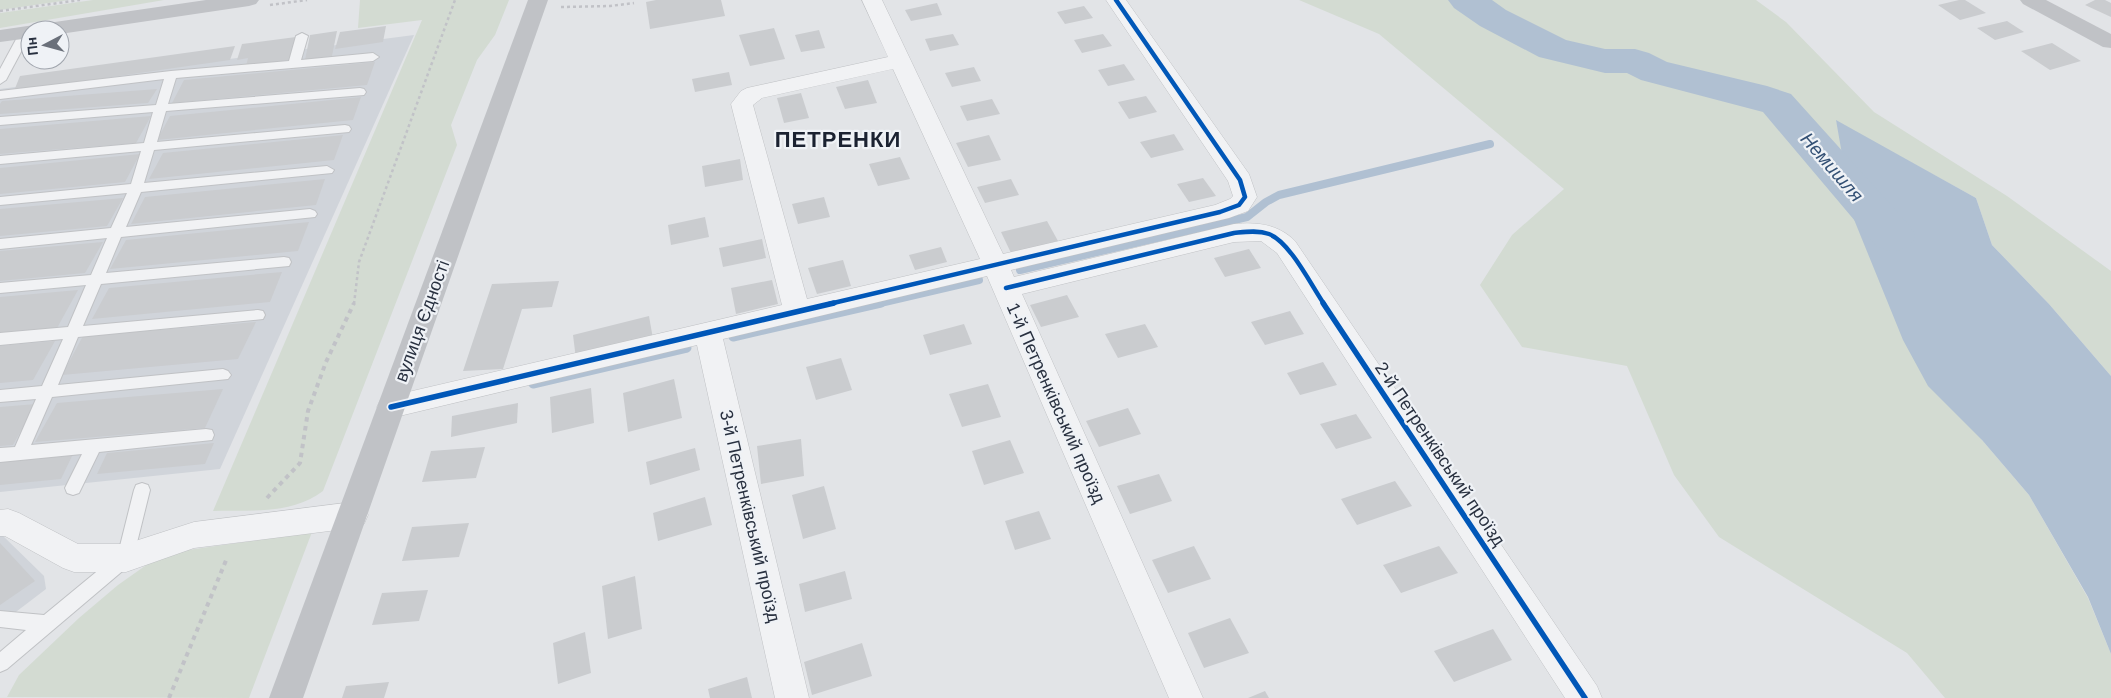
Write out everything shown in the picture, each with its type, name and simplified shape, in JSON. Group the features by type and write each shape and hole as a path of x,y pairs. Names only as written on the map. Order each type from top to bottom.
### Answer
{"street":[{"path":"70,26 249,0"},
{"name":"1-й Петренківський проїзд","path":"872,0 1000,277 1186,698"},
{"path":"391,407 797,312 1000,277 1220,212 1251,217 1240,180 1116,0"},
{"path":"2030,0 2111,42"},
{"name":"вулиця Єдності","path":"286,698 391,407 548,3"},
{"path":"0,36 20,33"},
{"path":"797,312 742,104 744,99 755,93 901,61"},
{"name":"2-й Петренківський проїзд","path":"1251,217 1278,238 1286,247 1585,698"},
{"name":"3-й Петренківський проїзд","path":"708,333 792,698"},
{"path":"0,523 8,522 74,558 126,558 194,535 353,515"}],"lane":[{"path":"294,64 302,36"},
{"path":"0,80 20,49"},
{"path":"0,95 171,75 373,57"},
{"path":"20,453 136,188 171,75"},
{"path":"0,121 360,92"},
{"path":"0,160 345,129"},
{"path":"0,201 327,170"},
{"path":"0,244 310,214"},
{"path":"0,288 284,262"},
{"path":"0,339 258,315"},
{"path":"0,396 223,375"},
{"path":"0,454 206,435"},
{"path":"73,488 94,446"},
{"path":"0,663 126,558 142,490"},
{"path":"0,620 47,624"}],"path":[{"path":"0,11 80,0"},
{"path":"168,698 239,528 300,463 308,411 326,362 355,301 359,262 455,0"},
{"path":"548,3 610,6 634,3"}],"shaded area":[{"path":"0,0 69,0 0,10"},
{"path":"93,0 164,0 47,20 20,20 20,25 0,28 0,13"},
{"path":"360,0 509,0 495,35 477,60 451,125 457,145 323,491 311,499 284,508 256,511 213,511 422,20 358,28"},
{"path":"1299,0 1756,0 1786,22 1874,112 2007,196 2111,271 2111,376 2049,304 1992,245 1976,198 1836,121 1982,440 2029,495 2088,598 2111,654 2111,698 1945,698 1907,653 1719,537 1674,475 1627,366 1522,347 1480,285 1512,235 1564,189 1379,34"},
{"path":"414,35 220,469 0,492 0,89"},
{"path":"312,532 249,698 7,697 19,675 79,618 118,585 152,561 188,550"},
{"path":"0,533 44,576 46,589 0,624"}],"water":[{"path":"1836,120 1976,198 1992,245 2049,304 2111,376 2111,654 2088,597 2029,495 1982,440 1928,386 1903,340 1853,217"}],"building":[{"path":"656,0 721,0 725,16 650,29 646,2"},
{"path":"1965,0 1986,13 1960,20 1938,5"},
{"path":"2095,0 2105,0 2111,3 2111,17 2085,5"},
{"path":"937,3 942,15 911,21 905,10"},
{"path":"1084,6 1093,18 1065,24 1057,12"},
{"path":"2007,21 2024,32 1995,40 1977,28"},
{"path":"386,26 383,42 335,49 340,32"},
{"path":"774,28 785,59 750,66 739,35"},
{"path":"819,30 825,48 801,52 795,35"},
{"path":"337,31 332,56 305,60 310,35"},
{"path":"953,34 959,45 930,51 925,39"},
{"path":"1103,34 1112,46 1082,53 1074,40"},
{"path":"296,37 290,60 246,66 248,58 237,60 242,44"},
{"path":"2052,43 2081,61 2050,70 2021,51"},
{"path":"235,46 230,60 14,91 20,76"},
{"path":"375,62 367,85 172,103 184,80"},
{"path":"1124,64 1135,80 1108,86 1098,70"},
{"path":"974,67 981,81 952,87 945,73"},
{"path":"729,72 732,85 695,92 692,79"},
{"path":"868,80 877,103 845,109 836,87"},
{"path":"157,89 148,103 0,114 0,104 2,101"},
{"path":"801,93 809,118 784,123 777,98"},
{"path":"1146,96 1157,112 1129,119 1118,102"},
{"path":"361,97 353,120 157,140 170,116"},
{"path":"992,99 1000,114 967,121 960,106"},
{"path":"151,116 136,143 0,154 0,129"},
{"path":"1174,134 1184,150 1151,158 1140,142"},
{"path":"343,135 334,160 149,179 163,153"},
{"path":"989,135 1001,160 968,167 956,143"},
{"path":"140,154 125,182 0,194 0,168"},
{"path":"900,157 910,179 878,186 869,164"},
{"path":"740,159 743,180 705,187 702,166"},
{"path":"1203,178 1216,196 1189,202 1177,184"},
{"path":"325,179 316,205 131,224 145,197"},
{"path":"1011,179 1019,195 985,203 977,187"},
{"path":"824,197 830,217 798,224 792,204"},
{"path":"123,198 107,226 0,236 0,209"},
{"path":"705,217 709,237 671,245 668,225"},
{"path":"1047,221 1058,241 1011,253 1001,232"},
{"path":"309,222 298,251 110,269 126,240"},
{"path":"762,239 766,258 723,267 719,248"},
{"path":"103,242 85,273 0,281 0,251"},
{"path":"941,247 947,262 915,270 909,255"},
{"path":"1249,249 1261,268 1225,277 1214,258"},
{"path":"843,260 851,286 817,294 808,268"},
{"path":"282,272 270,302 92,319 109,288"},
{"path":"772,280 778,304 736,314 731,288"},
{"path":"559,281 552,307 522,309 503,369 463,371 492,284"},
{"path":"78,290 57,328 0,333 0,297"},
{"path":"1067,295 1079,317 1041,327 1030,305"},
{"path":"1290,311 1304,334 1265,345 1251,322"},
{"path":"649,316 653,339 576,359 573,335"},
{"path":"256,322 238,359 62,375 83,336"},
{"path":"964,324 972,344 930,355 923,335"},
{"path":"1145,324 1158,347 1118,358 1105,334"},
{"path":"55,341 33,380 0,383 0,346"},
{"path":"841,358 852,390 816,400 806,367"},
{"path":"1323,362 1337,385 1300,395 1287,373"},
{"path":"674,379 682,418 628,432 623,393"},
{"path":"988,384 1001,417 962,427 949,394"},
{"path":"591,388 594,423 552,433 550,397"},
{"path":"223,389 205,428 35,442 57,403"},
{"path":"518,403 517,423 451,437 452,416"},
{"path":"36,404 13,445 0,446 0,407"},
{"path":"1128,408 1141,434 1099,447 1086,421"},
{"path":"1356,414 1372,438 1336,449 1320,424"},
{"path":"801,439 804,476 761,484 757,446"},
{"path":"1010,440 1024,473 984,485 972,451"},
{"path":"214,443 205,464 97,474 107,453"},
{"path":"485,447 476,478 422,482 431,451"},
{"path":"695,448 700,470 650,485 646,462"},
{"path":"74,452 61,479 0,485 0,460"},
{"path":"1159,474 1172,501 1130,514 1117,486"},
{"path":"1395,481 1412,506 1357,525 1341,499"},
{"path":"824,486 836,529 803,539 792,495"},
{"path":"705,497 712,525 658,541 653,513"},
{"path":"1039,511 1051,539 1015,550 1005,521"},
{"path":"469,523 459,557 402,561 412,527"},
{"path":"0,543 35,581 0,605"},
{"path":"1194,546 1211,579 1168,593 1152,560"},
{"path":"1439,546 1458,573 1401,593 1383,565"},
{"path":"845,571 852,599 805,612 799,584"},
{"path":"635,576 642,629 608,639 602,586"},
{"path":"428,590 419,621 372,625 382,593"},
{"path":"1230,618 1249,653 1204,668 1188,633"},
{"path":"1493,629 1512,660 1454,682 1434,651"},
{"path":"585,632 591,673 558,684 553,643"},
{"path":"862,643 872,676 812,695 804,662"},
{"path":"747,677 752,698 710,698 708,689"},
{"path":"389,682 384,698 342,698 346,686"},
{"path":"1265,691 1269,698 1248,698"}],"waterway":[{"name":"Немишля","path":"1467,0 1493,18 1553,49 1605,61 1635,61 1655,72 1753,95 1777,103 1893,236"},
{"path":"1020,270 1247,217 1266,202 1279,195 1490,144"},
{"path":"876,304 979,280"},
{"path":"733,337 881,303"},
{"path":"533,384 687,348"}],"cycle path":[{"path":"391,407 1220,212 1239,205 1245,197 1240,180 1116,0"},
{"path":"1006,288 1234,233 1263,232 1281,241 1585,698"}],"district":[{"name":"ПЕТРЕНКИ","path":"838,139"}]}
